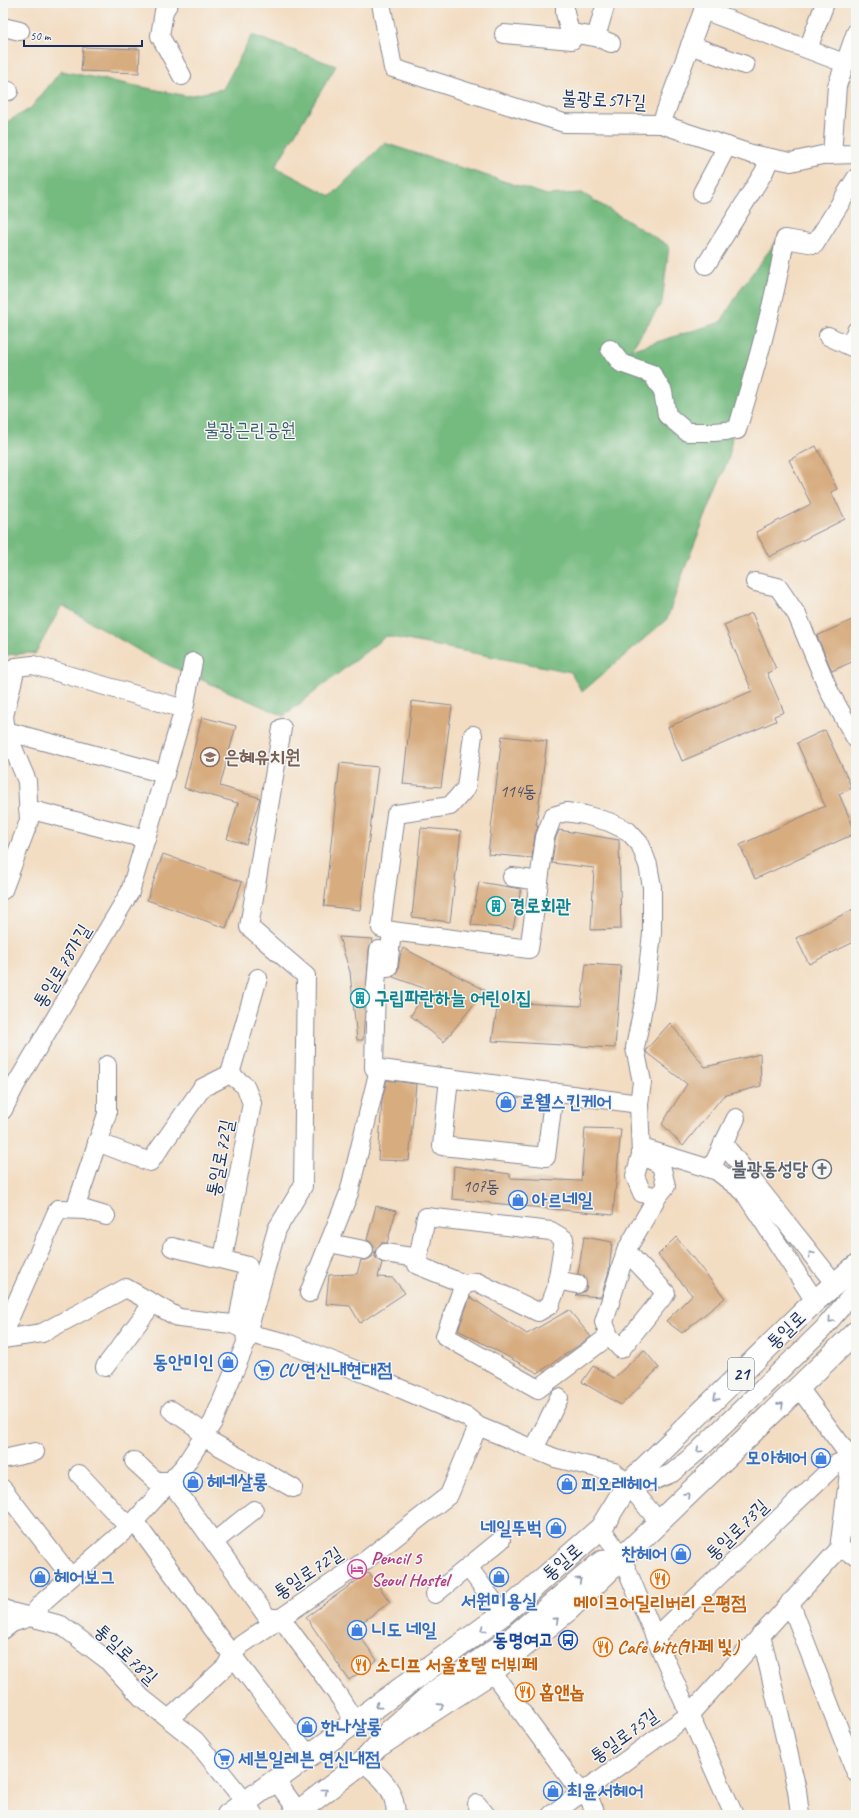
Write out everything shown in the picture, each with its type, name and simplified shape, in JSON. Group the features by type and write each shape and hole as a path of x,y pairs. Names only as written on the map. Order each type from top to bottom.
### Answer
{"main road":[{"name":"통일로","path":"228,1815 250,1809 276,1781 503,1614 601,1528 628,1484 815,1301 856,1266"},
{"name":"통일로","path":"298,1814 370,1754 492,1672 567,1611 856,1332"}],"street":[{"path":"169,3 164,11 160,36 182,76"},
{"name":"불광로5가길","path":"381,3 392,68 564,123 661,124 751,154 791,162 822,155 856,154"},
{"path":"504,34 572,40 565,13 565,3"},
{"path":"570,33 604,40 606,3"},
{"path":"808,50 825,3"},
{"path":"661,124 704,7 808,50 844,63"},
{"path":"3,27 20,31"},
{"path":"832,155 837,86 856,32"},
{"path":"690,45 745,65"},
{"path":"702,193 727,146"},
{"path":"706,265 764,172 770,158"},
{"path":"610,349 620,363 652,374 662,392 667,416 686,432 737,430 778,282 785,239 815,244 856,178"},
{"path":"828,336 854,342"},
{"path":"755,582 778,587 797,615 830,693 854,732"},
{"name":"통일로78가길","path":"3,1110 15,1086 130,892 184,709 193,662"},
{"path":"3,890 29,821 27,781 6,731 4,716 16,667 32,665 184,709"},
{"path":"245,1330 251,1320 276,1229 303,1186 306,976 249,927 282,728"},
{"path":"6,731 165,774"},
{"path":"473,735 466,788 450,806 396,814 381,928 392,931 529,949 546,837 553,816 566,812 609,822 628,831 640,844 648,865 652,887 652,934 645,997 635,1048 642,1082 639,1104 641,1155 635,1176 642,1193 657,1197"},
{"path":"28,809 146,839"},
{"path":"512,877 539,881"},
{"path":"387,972 392,931"},
{"path":"379,950 376,985 374,1068 639,1104"},
{"path":"97,1142 150,1162 202,1088 230,1074 258,978"},
{"path":"75,1209 107,1114 107,1065"},
{"path":"309,1293 349,1193 380,1069"},
{"name":"통일로72길","path":"223,1259 252,1103 246,1086 230,1074"},
{"path":"449,1078 442,1146 546,1157 554,1092"},
{"path":"711,1169 736,1118"},
{"path":"723,1143 835,1284"},
{"path":"641,1155 649,1150 717,1170 744,1192 815,1301"},
{"path":"626,1251 666,1293 621,1349 609,1336 604,1322 611,1290 626,1251 657,1197 666,1186 661,1165 641,1155"},
{"path":"3,1333 58,1209 86,1210 106,1216"},
{"path":"426,1217 551,1231 564,1239 557,1280 556,1289 550,1305 538,1312 477,1282 464,1284 417,1265 426,1217"},
{"path":"329,1243 364,1250"},
{"path":"3,1630 12,1623 30,1617 45,1600 131,1525 185,1465 213,1422 246,1343 245,1330 239,1316 248,1266 172,1247"},
{"path":"385,1253 418,1258"},
{"path":"557,1280 578,1284"},
{"path":"464,1284 444,1336 538,1389 609,1336"},
{"path":"3,1339 42,1333 126,1288 179,1318 232,1324 258,1336 284,1342 366,1374 467,1418 478,1426 555,1458 614,1472 628,1484 659,1522"},
{"path":"628,1484 653,1481 666,1476 672,1473 692,1456 818,1334 856,1290"},
{"path":"105,1367 153,1303"},
{"path":"690,1714 790,1602 847,1551 851,1458 799,1388"},
{"path":"534,1449 559,1398"},
{"path":"171,1410 196,1427 203,1437 293,1488"},
{"name":"통일로72길","path":"170,1481 268,1618 281,1618 366,1560 449,1495 478,1426"},
{"path":"3,1459 35,1452"},
{"name":"통일로73길","path":"655,1637 836,1464 851,1458"},
{"path":"134,1461 156,1481 170,1481"},
{"path":"79,1474 121,1519 140,1529 232,1655 309,1756"},
{"path":"3,1489 71,1577"},
{"path":"214,1542 254,1510"},
{"path":"601,1528 622,1558 655,1637 734,1815"},
{"path":"435,1594 501,1540"},
{"path":"396,1815 395,1800 370,1754 388,1730 431,1692 509,1638 601,1560 622,1558"},
{"path":"468,1567 503,1614"},
{"path":"790,1602 852,1752 856,1773"},
{"name":"통일로78길","path":"3,1608 61,1625 106,1659 142,1698 195,1740 250,1809"},
{"path":"169,1719 226,1666 232,1655 241,1645 281,1618 340,1698 355,1722"},
{"path":"761,1634 797,1790 800,1815"},
{"name":"통일로75길","path":"492,1672 573,1782 590,1800 596,1815"},
{"name":"통일로75길","path":"551,1815 690,1714"},
{"path":"276,1781 298,1814"}],"green space":[{"name":"불광근린공원","path":"252,35 336,66 275,167 331,196 384,143 547,195 582,193 669,246 662,302 631,350 721,322 742,287 778,239 764,316 736,408 729,457 684,570 667,619 582,692 571,672 386,636 284,716 150,657 62,605 35,654 6,655 3,665 3,124 30,109 61,71 187,96 223,89"}],"building":[{"path":"83,47 140,49 139,73 81,71"},
{"path":"816,446 837,489 831,492 845,519 769,557 756,532 811,504 789,460"},
{"path":"752,613 776,669 767,673 784,712 774,716 776,721 682,761 668,727 752,691 724,625"},
{"path":"856,618 856,660 832,671 817,636"},
{"path":"412,701 452,706 441,787 403,784"},
{"name":"은혜유치원","path":"202,717 236,726 220,786 260,798 246,844 227,839 238,803 184,788"},
{"path":"825,730 852,788 839,794 856,833 755,879 740,845 825,806 797,743"},
{"path":"502,736 547,741 536,826 538,826 535,835 532,858 488,854"},
{"path":"340,763 378,767 360,910 324,906"},
{"path":"421,828 461,831 450,922 412,917"},
{"path":"559,830 619,840 621,929 591,930 594,868 552,863 555,840"},
{"path":"163,854 242,882 226,928 147,900"},
{"name":"경로회관","path":"479,882 521,889 513,929 471,925"},
{"path":"856,908 856,941 809,964 796,938"},
{"name":"구립파란하늘 어린이집","path":"339,937 373,939 369,949 363,1040 357,1040 350,972"},
{"path":"403,948 485,990 444,1042 411,1016 426,989 393,977 398,970"},
{"path":"586,964 621,966 615,1048 492,1041 498,1002 581,1006"},
{"path":"670,1023 705,1067 760,1054 761,1086 723,1096 683,1146 662,1124 687,1084 647,1053 646,1050"},
{"path":"387,1080 416,1084 409,1161 378,1160 382,1100"},
{"path":"585,1128 621,1129 613,1215 452,1199 454,1166 510,1174 510,1178 581,1181"},
{"path":"376,1206 396,1211 387,1243 381,1243 375,1251 375,1257 382,1263 378,1277 393,1278 405,1293 360,1323 350,1306 326,1304 329,1275 357,1274 361,1260 367,1260 372,1257 374,1247 371,1242 367,1240"},
{"path":"584,1237 612,1242 609,1271 601,1297 576,1295 585,1291 587,1286 584,1276 578,1274"},
{"path":"676,1237 725,1298 682,1333 666,1321 692,1295 658,1255"},
{"path":"470,1297 527,1334 569,1310 591,1337 538,1373 458,1330"},
{"path":"644,1350 659,1368 621,1405 582,1382 593,1366 614,1378"},
{"path":"369,1572 390,1602 354,1628 377,1660 349,1680 306,1617"}],"place":[{"name":"은혜유치원","path":"210,757"},
{"name":"경로회관","path":"496,906"},
{"name":"구립파란하늘 어린이집","path":"360,998"},
{"name":"로웰스킨케어","path":"506,1102"},
{"name":"불광동성당","path":"822,1169"},
{"name":"아르네일","path":"518,1200"},
{"name":"동안미인","path":"228,1362"},
{"name":"CU 연신내현대점","path":"264,1370"},
{"name":"모아헤어","path":"821,1458"},
{"name":"헤네살롱","path":"193,1482"},
{"name":"피오레헤어","path":"567,1484"},
{"name":"네일뚜벅","path":"556,1528"},
{"name":"찬헤어","path":"681,1554"},
{"name":"Pencil 5 Seoul Hostel","path":"357,1569"},
{"name":"헤어보그","path":"40,1577"},
{"name":"서원미용실","path":"499,1577"},
{"name":"메이크어딜리버리 은평점","path":"660,1579"},
{"name":"니도 네일","path":"357,1630"},
{"name":"동명여고","path":"568,1640"},
{"name":"Cafe bitt(카페 빛)","path":"603,1647"},
{"name":"소디프 서울호텔 더뷔페","path":"361,1665"},
{"name":"홉앤놉","path":"525,1692"},
{"name":"한나살롱","path":"307,1727"},
{"name":"세븐일레븐 연신내점","path":"224,1759"},
{"name":"최윤서헤어","path":"553,1791"}]}
